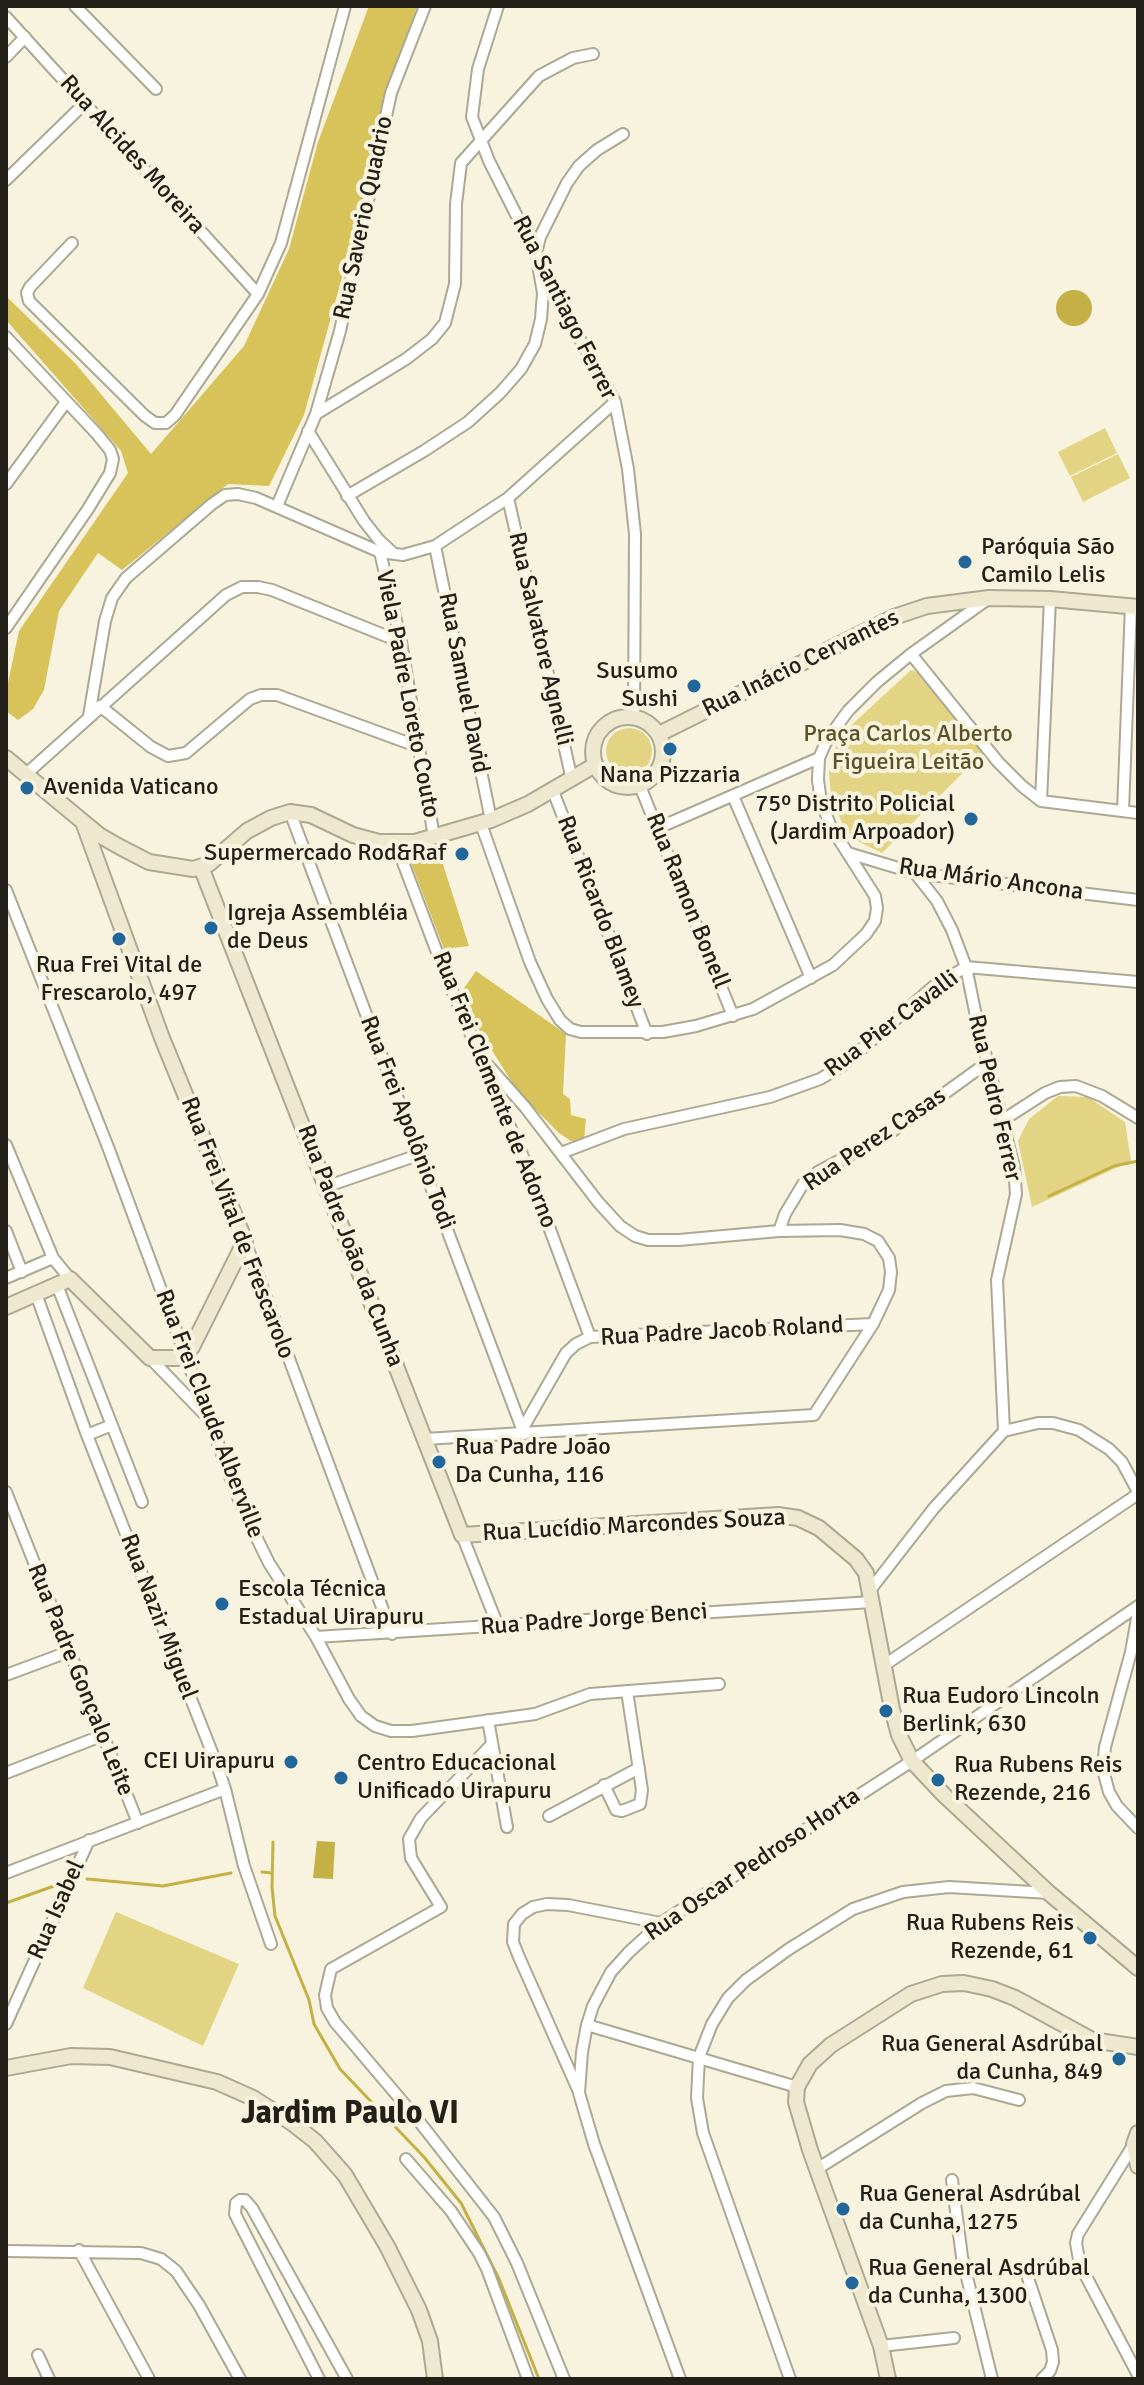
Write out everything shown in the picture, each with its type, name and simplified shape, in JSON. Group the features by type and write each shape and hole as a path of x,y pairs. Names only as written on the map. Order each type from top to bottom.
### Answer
{"main road":[{"name":"Rua Inácio Cervantes","path":"659,734 894,617 927,606 989,598 1134,606"},
{"path":"621,717 644,720 659,734 663,758 659,770 651,780 640,786 629,788 609,782 595,765 595,741 601,730 621,717"},
{"path":"6,758 99,835 149,862 172,868 201,867 247,831 290,812 311,815 353,835 396,844 434,837 486,822 553,791 595,765"},
{"name":"Rua Frei Vital de Frescarolo","path":"83,822 162,1038 245,1241"},
{"name":"Rua Padre João da Cunha","path":"201,867 462,1535"},
{"path":"7,1304 64,1282 150,1358 168,1360 186,1354 197,1338 245,1241"},
{"name":"Rua Lucídio Marcondes Souza","path":"462,1535 778,1515 798,1518 839,1542 866,1573 872,1595"},
{"path":"872,1595 883,1666 899,1735 912,1761 1049,1893 1138,1968"},
{"path":"888,2379 881,2346 796,2102 797,2087 810,2064 831,2045 911,1994 942,1984 964,1983 992,1989 1015,1998 1092,2040 1138,2047"},
{"path":"6,2068 71,2056 110,2057 217,2082 253,2098 292,2123 315,2141 345,2175 387,2246 423,2320 430,2341 435,2379"},
{"path":"1136,2138 1138,2166"}],"street":[{"path":"75,6 156,89"},
{"path":"72,243 30,287 27,293 29,301 155,423 166,423 175,415 258,294 281,243 345,6"},
{"name":"Rua Saverio Quadrio","path":"277,506 316,414 340,331 391,93 425,6"},
{"name":"Rua Santiago Ferrer","path":"498,6 478,69 472,117 481,142 536,253 615,402 628,469 635,534 634,717"},
{"name":"Rua Alcides Moreira","path":"6,17 258,294"},
{"path":"6,57 25,37"},
{"path":"316,414 406,359 432,339 445,323 455,284 456,204 461,163 539,76 573,58 593,54"},
{"path":"6,180 85,103"},
{"path":"347,496 468,422 521,369 535,344 541,319 543,293 536,253 540,237 573,174 597,150 623,134"},
{"path":"6,628 78,525 110,473 113,459 110,450 7,340"},
{"path":"6,484 66,402"},
{"path":"89,716 105,621 112,598 126,578 225,495 247,496 277,506 380,552 403,555 435,546 508,498 615,402"},
{"path":"308,431 347,496 379,540 395,554"},
{"name":"Rua Salvatore Agnelli","path":"508,498 572,780"},
{"name":"Rua Samuel David","path":"435,546 486,822 530,962 560,1020 570,1029 647,1034 696,1026 733,1016 775,999 833,965 866,934 875,921 877,908 875,896 848,853"},
{"name":"Viela Padre Loreto Couto","path":"380,552 401,642 434,837"},
{"path":"25,775 226,595 242,587 272,590 401,642"},
{"path":"848,853 831,827 821,802 819,758 827,740 848,711 911,654 989,598"},
{"path":"1041,801 1050,599"},
{"path":"1123,811 1134,606"},
{"path":"911,654 998,762 1041,801 1138,813"},
{"path":"100,706 151,747 168,756 186,753 250,699 261,695 277,695 419,747"},
{"path":"658,828 819,758"},
{"name":"Rua Ramon Bonell","path":"640,786 733,1016"},
{"name":"Rua Ricardo Blamey","path":"553,791 647,1034"},
{"path":"733,796 811,978"},
{"name":"Rua Frei Apolônio Todi","path":"290,812 524,1431"},
{"name":"Rua Frei Clemente de Adorno","path":"396,844 446,976 523,1157 590,1337"},
{"name":"Rua Mário Ancona","path":"848,853 915,873 1138,900"},
{"name":"Rua Pedro Ferrer","path":"915,873 937,901 966,967 1016,1181 1016,1194 997,1280 1004,1431"},
{"name":"Rua Frei Claude Alberville","path":"6,890 108,1147 186,1354 206,1416 254,1535 361,1716 375,1726 391,1731 412,1731 535,1714 590,1694 719,1684"},
{"name":"Rua Pier Cavalli","path":"561,1153 624,1129 770,1097 820,1079 851,1060 934,986 966,967 1138,982"},
{"path":"425,1439 814,1415 873,1324 889,1290 889,1258 878,1241 864,1234 840,1230 779,1231 679,1240 648,1240 635,1236 620,1226 598,1202 485,1062"},
{"name":"Rua Perez Casas","path":"779,1231 803,1184 818,1172 887,1135 988,1062"},
{"path":"1003,1120 1045,1093 1060,1087 1076,1086 1102,1096 1138,1118"},
{"name":"Rua Nazir Miguel","path":"6,1145 64,1282 112,1425 142,1502"},
{"path":"328,1186 418,1155"},
{"path":"6,1231 22,1272"},
{"name":"Rua Frei Vital de Frescarolo","path":"245,1241 392,1634"},
{"path":"6,1278 53,1258"},
{"name":"Rua Nazir Miguel","path":"36,1294 87,1435 225,1789 244,1866 271,1944"},
{"name":"Rua Padre Jacob Roland","path":"524,1431 566,1353 590,1337 873,1324"},
{"path":"150,1358 206,1416"},
{"path":"872,1595 934,1508 1004,1431 1038,1423 1079,1430 1109,1449 1122,1462 1138,1493 883,1666"},
{"path":"87,1435 112,1425"},
{"name":"Rua Padre Gonçalo Leite","path":"6,1492 138,1823"},
{"name":"Rua Padre João da Cunha","path":"462,1535 498,1626"},
{"name":"Rua Padre Jorge Benci","path":"316,1637 498,1626 872,1595"},
{"name":"Rua Oscar Pedroso Horta","path":"680,2379 589,2131 579,2093 587,2025 611,1972 661,1923 912,1761 1138,1606"},
{"path":"1138,1613 1131,1652 1105,1747 1103,1770 1117,1806 1138,1828"},
{"path":"6,1675 68,1652"},
{"path":"604,1785 616,1810 640,1804 639,1768 627,1691"},
{"path":"488,1720 507,1827"},
{"path":"6,1773 101,1736"},
{"path":"492,1744 413,1830 409,1848 411,1858 441,1907 331,1969 327,1978 327,2008 358,2051 418,2120 494,2217 517,2263 564,2379"},
{"path":"549,1816 639,1768"},
{"path":"6,1873 225,1789"},
{"name":"Rua Isabel","path":"6,2024 89,1840"},
{"path":"790,2379 703,2133 697,2098 699,2057 712,2024 728,1998 746,1980 853,1909 903,1892 949,1887 1049,1893"},
{"path":"579,2093 519,1957 512,1933 514,1924 533,1907 547,1904 568,1905 661,1923"},
{"path":"587,2025 797,2087"},
{"path":"817,2169 946,2091 973,2088 1019,2100"},
{"path":"1136,2138 1078,2234 1076,2255 1138,2375"},
{"path":"406,2159 442,2199 479,2253 528,2379"},
{"path":"952,2180 962,2257 992,2379"},
{"path":"319,2379 235,2214 236,2203 240,2200 245,2200 252,2208 347,2379"},
{"path":"79,2250 149,2379"},
{"path":"6,2251 141,2253 161,2259 176,2271 199,2305 240,2379"},
{"path":"1028,2278 1052,2350 1050,2371 1042,2379"},
{"path":"881,2346 954,2338"},
{"path":"38,2355 49,2379"}],"green space":[{"path":"1105,428 1117,453 1070,476 1058,452"},
{"path":"1118,454 1130,478 1083,502 1071,477"},
{"name":"Praça Carlos Alberto Figueira Leitão","path":"911,670 921,674 941,702 985,751 882,853 853,839 843,825 831,798 829,772 835,749 846,730"},
{"path":"629,728 645,735 652,751 645,767 629,774 613,767 606,751 613,735"},
{"path":"1058,1096 1088,1097 1125,1122 1131,1161 1032,1207 1018,1141 1029,1119"},
{"path":"116,1912 239,1964 203,2046 83,1988"}],"shaded area":[{"path":"369,6 417,6 304,415 269,486 228,484 122,570 98,553 59,611 44,690 33,709 18,720 6,711 6,692 19,631 128,473 121,451 6,320 6,296 75,363 151,454 244,346 289,249 318,142"},
{"path":"1074,290 1087,295 1092,308 1087,321 1074,326 1061,321 1056,308 1061,295"},
{"path":"440,855 469,946 444,949 411,863"},
{"path":"476,971 566,1034 563,1094 570,1099 571,1115 586,1119 584,1140 571,1141 559,1133 518,1092 470,1015 462,991"},
{"path":"317,1841 335,1842 333,1879 313,1878"}],"waterway":[{"path":"1049,1196 1114,1166 1138,1161"},
{"path":"273,1842 275,1916 309,2000 314,2024 340,2069 424,2157 461,2203 499,2279 539,2379"},
{"path":"262,1872 272,1873"},
{"path":"87,1879 163,1886 231,1873"},
{"path":"6,1903 54,1886"}],"place":[{"name":"Paróquia São Camilo Lelis","path":"965,562"},
{"name":"Susumo Sushi","path":"694,686"},
{"name":"Nana Pizzaria","path":"670,749"},
{"name":"Avenida Vaticano","path":"27,788"},
{"name":"75º Distrito Policial (Jardim Arpoador)","path":"971,819"},
{"name":"Supermercado Rod&Raf","path":"462,854"},
{"name":"Igreja Assembléia de Deus","path":"211,928"},
{"name":"Rua Frei Vital de Frescarolo, 497","path":"119,939"},
{"name":"Rua Padre João Da Cunha, 116","path":"439,1462"},
{"name":"Escola Técnica Estadual Uirapuru","path":"222,1604"},
{"name":"Rua Eudoro Lincoln Berlink, 630","path":"886,1711"},
{"name":"CEI Uirapuru","path":"291,1762"},
{"name":"Centro Educacional Unificado Uirapuru","path":"341,1778"},
{"name":"Rua Rubens Reis Rezende, 216","path":"938,1780"},
{"name":"Rua Rubens Reis Rezende, 61","path":"1090,1938"},
{"name":"Rua General Asdrúbal da Cunha, 849","path":"1119,2059"},
{"name":"Rua General Asdrúbal da Cunha, 1275","path":"843,2209"},
{"name":"Rua General Asdrúbal da Cunha, 1300","path":"852,2283"}],"district":[{"name":"Jardim Paulo VI","path":"350,2115"}]}
